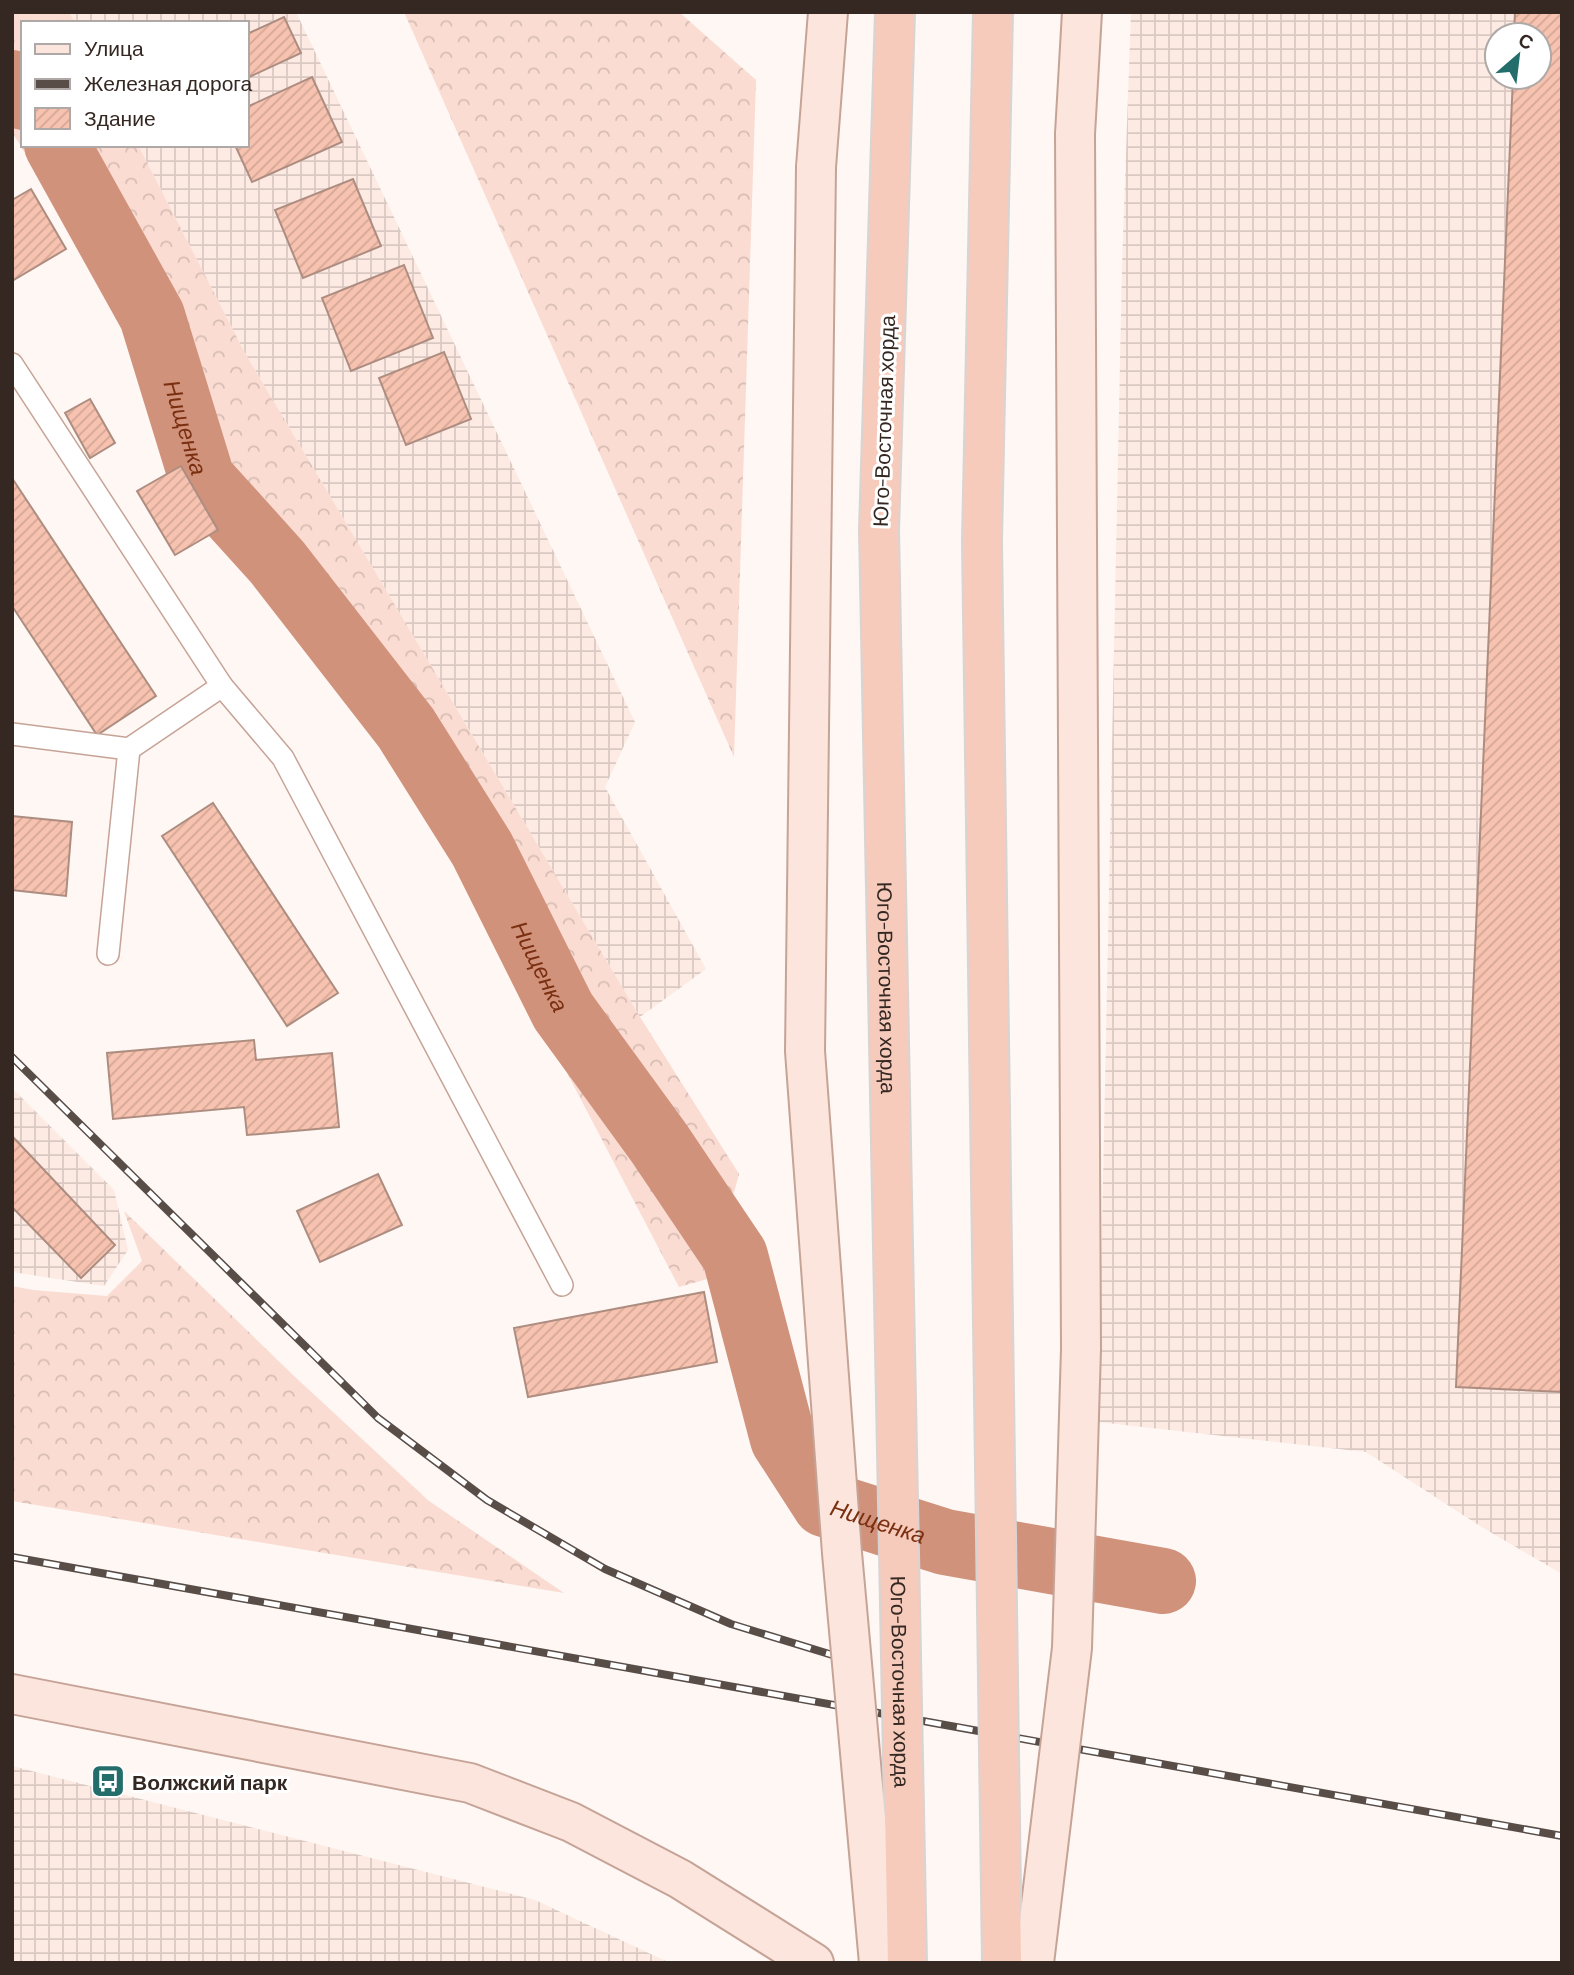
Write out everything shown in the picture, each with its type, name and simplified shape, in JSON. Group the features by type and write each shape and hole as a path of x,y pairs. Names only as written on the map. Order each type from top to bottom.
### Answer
{"main road":[{"name":"Юго-Восточная хорда","path":"895,12 879,530 907,1963"},
{"path":"993,12 982,541 1002,1963"}],"street":[{"path":"828,12 816,167 806,1051 842,1553 879,1963"},
{"path":"1034,1963 1072,1648 1081,1349 1074,134 1082,12"},
{"path":"12,1694 470,1783 571,1822 656,1867 814,1963"}],"lane":[{"path":"12,364 222,686 283,758 562,1285"},
{"path":"12,734 129,749 222,686"},
{"path":"108,954 129,749"}],"shaded area":[{"path":"69,12 296,12 635,722 605,787 706,969 640,1017 245,353 139,147 248,147 248,21 74,21"},
{"path":"1131,12 1562,12 1562,1574 1480,1526 1366,1452 1098,1422 1122,266"},
{"path":"12,1088 114,1190 128,1250 104,1286 12,1272"},
{"path":"12,1766 535,1900 670,1963 12,1963"}],"green space":[{"path":"12,12 69,12 74,21 21,21 21,147 12,132"},
{"path":"404,12 679,12 756,80 734,757"},
{"path":"21,147 139,147 245,353 640,1017 739,1174 711,1278 679,1287 441,832"},
{"path":"124,1211 293,1375 429,1501 564,1593 12,1501 12,1286 107,1296 142,1261"}],"building":[{"path":"1515,12 1562,12 1562,1392 1456,1387 1512,91 1553,91 1553,21 1515,21"},
{"path":"284,17 301,53 248,78 248,34"},
{"path":"312,77 342,142 252,182 236,147 248,147 248,107"},
{"path":"353,179 381,246 303,278 275,210"},
{"path":"31,189 66,249 12,281 12,200"},
{"path":"404,265 433,338 351,371 322,298"},
{"path":"444,352 471,419 406,445 379,378"},
{"path":"90,399 115,443 90,458 65,413"},
{"path":"181,466 218,530 175,555 137,491"},
{"path":"12,478 156,696 97,735 12,606"},
{"path":"213,803 338,993 287,1026 162,836"},
{"path":"12,816 72,822 66,896 12,890"},
{"path":"254,1040 256,1060 332,1053 339,1127 247,1135 244,1107 113,1119 107,1053"},
{"path":"12,1136 115,1245 81,1278 12,1207"},
{"path":"378,1174 402,1225 320,1262 297,1211"},
{"path":"704,1292 717,1362 528,1397 514,1328"}],"waterway":[{"name":"Нищенка","path":"12,83 21,94"},
{"name":"Нищенка","path":"58,147 152,316 202,479 277,562 406,728 482,849 563,1011 659,1143 735,1256 783,1439 825,1504 945,1542 1163,1581"}],"railway":[{"path":"12,1057 378,1418 487,1500 605,1569 731,1624 862,1664"},
{"path":"12,1557 1562,1836"}],"place":[{"name":"Волжский парк","path":"108,1781"}]}
